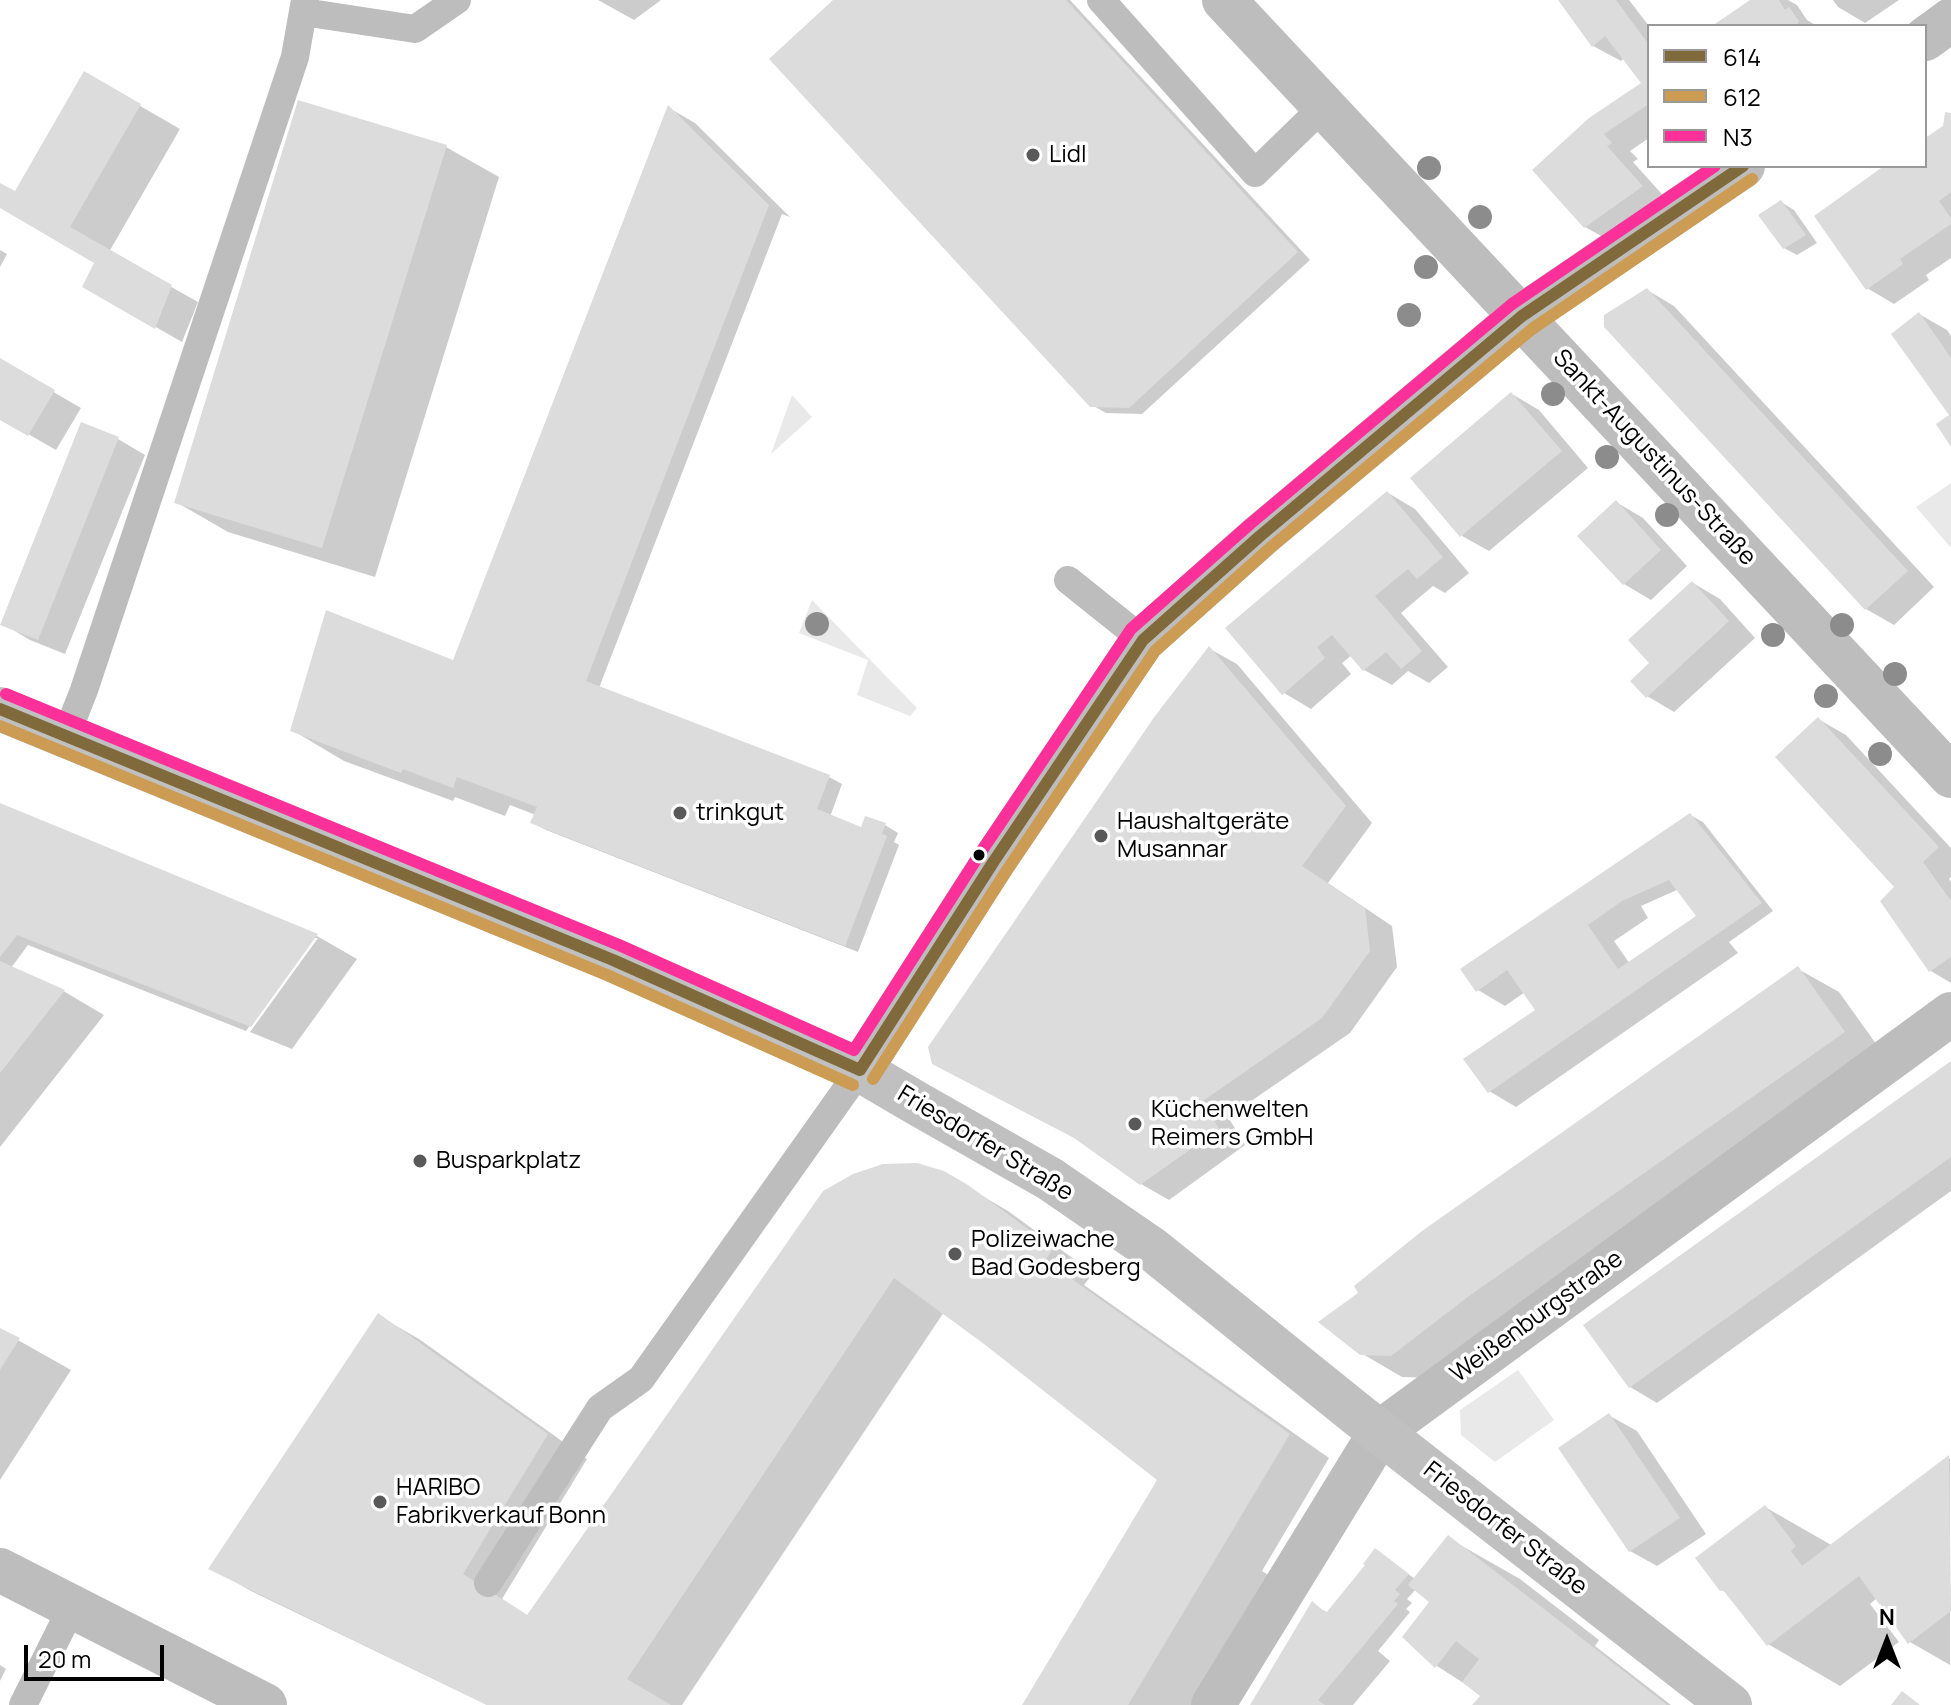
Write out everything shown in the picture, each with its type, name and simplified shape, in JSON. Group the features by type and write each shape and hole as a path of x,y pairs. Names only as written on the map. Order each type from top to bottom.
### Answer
{"street":[{"name":"Sankt-Augustinus-Straße","path":"1224,0 1951,776"},
{"path":"1927,38 1951,20"},
{"path":"860,1070 994,861 1143,640 1260,536 1522,316 1740,168"},
{"name":"Friesdorfer Straße","path":"0,709 598,954 860,1070 1050,1179 1152,1249 1730,1705"},
{"name":"Weißenburgstraße","path":"1213,1705 1381,1431 1951,1014"},
{"path":"0,1570 265,1705"}],"lane":[{"path":"66,736 286,87 304,6 415,29 457,0"},
{"path":"1101,0 1255,173 1323,107"},
{"path":"1068,580 1143,640"},
{"path":"488,1583 600,1408 641,1379 860,1070"},
{"path":"23,1705 72,1607"}],"shaded area":[{"path":"792,395 812,417 771,454"},
{"path":"1951,483 1951,548 1916,507"},
{"path":"812,600 917,708 910,716 857,695 868,660 799,633"},
{"path":"1518,1370 1554,1420 1495,1462 1461,1435 1460,1410"}],"building":[{"name":"Lidl","path":"833,0 1066,0 1298,252 1129,408 1090,407 769,59"},
{"path":"1558,0 1616,0 1647,42 1647,105 1604,134 1612,143 1607,146 1643,186 1584,228 1532,170 1589,118 1641,83 1605,36 1592,47"},
{"path":"1750,0 1779,0 1785,10 1789,7 1799,21 1797,24 1715,24"},
{"path":"84,71 141,104 70,227 172,285 155,329 82,287 94,263 0,208 0,183 15,191"},
{"path":"298,100 447,145 322,548 174,503"},
{"path":"668,105 769,205 586,681 830,775 817,809 861,827 865,816 886,823 882,834 887,836 845,946 530,823 537,807 457,777 453,788 403,769 401,773 290,731 326,610 453,660"},
{"path":"1945,112 1951,113 1951,192 1939,201 1951,218 1951,224 1900,259 1903,264 1866,290 1814,216 1881,168 1927,168 1927,137 1943,126"},
{"path":"1781,200 1806,235 1783,249 1758,215"},
{"path":"1647,288 1908,571 1865,610 1604,327 1604,315"},
{"path":"1919,312 1951,358 1951,447 1936,424 1949,415 1891,334"},
{"path":"0,358 55,390 28,436 0,420"},
{"path":"1511,392 1562,451 1460,537 1410,478"},
{"path":"81,422 119,437 38,640 0,625"},
{"path":"1387,491 1443,557 1417,579 1408,569 1375,596 1422,651 1401,669 1386,652 1363,671 1332,635 1317,647 1325,658 1282,695 1225,628"},
{"path":"1616,500 1661,550 1623,585 1577,536"},
{"path":"1692,581 1729,621 1646,698 1630,681 1649,663 1628,640"},
{"path":"1209,646 1346,806 1302,866 1365,908 1370,951 1322,1018 1203,1101 1219,1129 1140,1185 1074,1138 932,1064 928,1047 1155,716"},
{"path":"1818,717 1939,847 1923,862 1951,901 1951,957 1929,972 1880,901 1894,887 1775,757"},
{"path":"0,803 318,934 251,1027 17,935 0,957"},
{"path":"1690,813 1762,903 1488,1093 1463,1059 1535,1010 1507,970 1476,992 1460,969","holes":["1669,880 1696,916 1618,969 1588,925 1622,901"]},
{"path":"0,961 65,990 0,1073"},
{"path":"1798,966 1845,1032 1469,1296 1391,1356 1360,1355 1318,1322 1358,1293 1354,1286 1422,1231"},
{"path":"1951,1061 1951,1157 1629,1388 1583,1325"},
{"path":"917,1163 944,1171 968,1185 1054,1248 1045,1260 1290,1434 1128,1705 1022,1705 1157,1480 984,1344 894,1278 627,1679 671,1705 487,1705 208,1569 378,1313 548,1434 463,1574 527,1615 823,1191 853,1174 883,1164"},
{"path":"0,1328 20,1338 0,1370"},
{"path":"1609,1413 1680,1518 1629,1552 1558,1448"},
{"path":"1949,1455 1951,1611 1908,1644 1859,1576 1767,1646 1695,1558 1765,1505 1796,1546 1791,1551 1802,1566"},
{"path":"1448,1535 1667,1705 1472,1705 1480,1696 1462,1682 1479,1659 1456,1641 1435,1668 1402,1637 1429,1602 1408,1585"},
{"path":"1375,1548 1409,1574 1395,1590 1400,1594 1394,1601 1398,1604 1318,1700 1325,1705 1250,1705 1312,1601 1326,1613"},
{"path":"1902,1691 1920,1705 1891,1705"}],"transit line":[{"name":"N3","path":"6,694 619,945 854,1050 981,852 1131,629 1250,524 1512,304 1712,168"},
{"name":"614","path":"860,1070 994,861 1143,640 1260,536 1522,316 1740,168"},
{"name":"612","path":"873,1079 1007,870 1155,651 1270,548 1532,329 1752,179"},
{"name":"614","path":"0,709 613,960 860,1070"},
{"name":"612","path":"0,726 607,975 853,1085"}],"place":[{"name":"Lidl","path":"1033,155"},
{"name":"trinkgut","path":"680,813"},
{"name":"Haushaltgeräte Musannar","path":"1101,836"},
{"name":"Küchenwelten Reimers GmbH","path":"1135,1124"},
{"name":"Busparkplatz","path":"420,1161"},
{"name":"Polizeiwache Bad Godesberg","path":"955,1254"},
{"name":"HARIBO Fabrikverkauf Bonn","path":"380,1502"}]}
